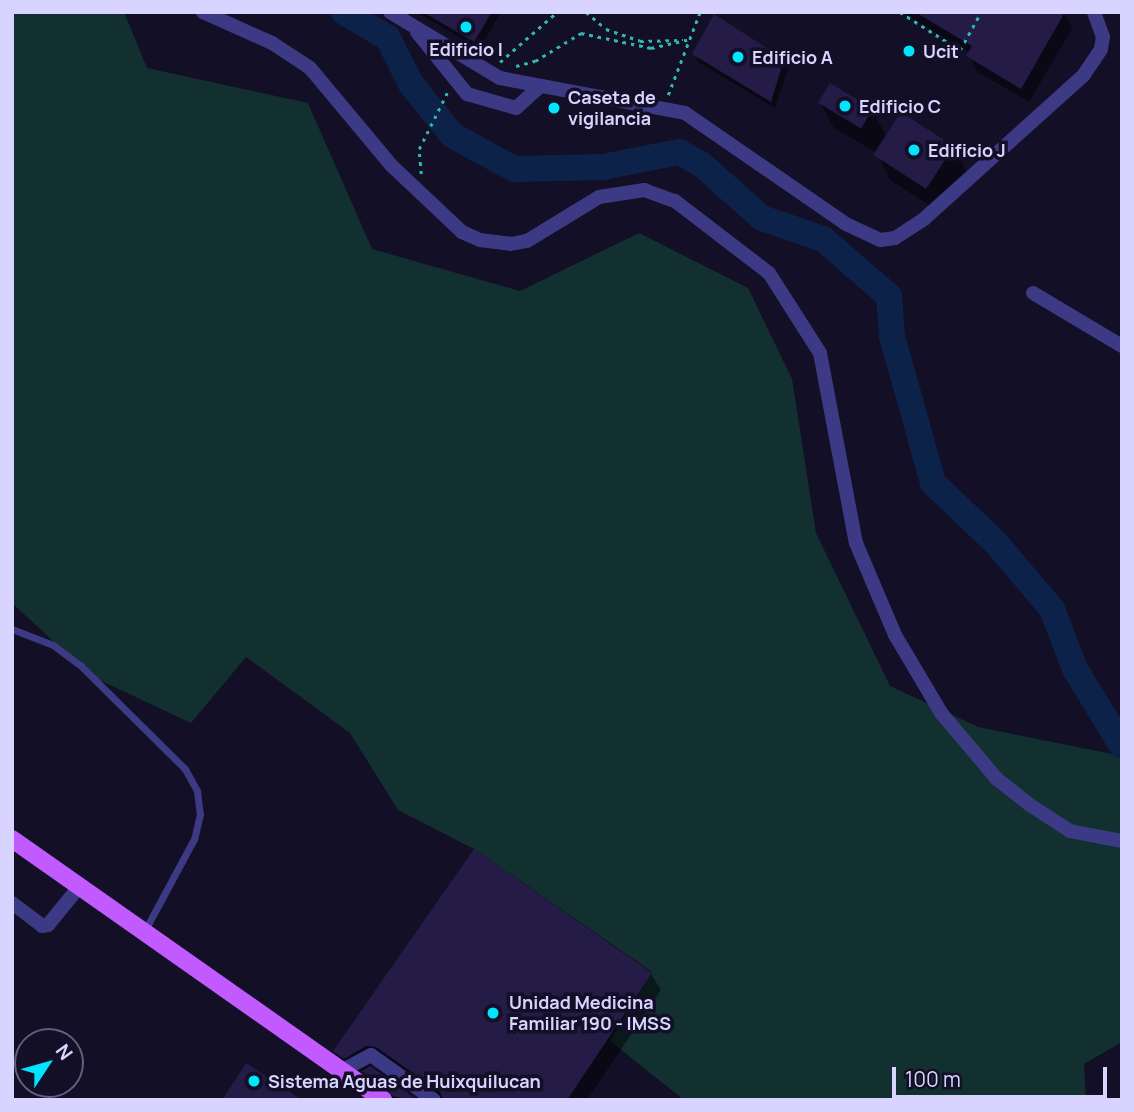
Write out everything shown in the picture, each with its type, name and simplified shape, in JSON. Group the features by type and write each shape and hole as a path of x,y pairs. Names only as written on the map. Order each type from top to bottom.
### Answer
{"main road":[{"path":"12,839 341,1071 362,1093 383,1100"}],"street":[{"path":"202,12 272,43 310,68 392,166 462,232 480,240 511,244 527,241 599,197 644,190 675,201 769,273 820,353 856,543 895,635 942,714 997,779 1030,805 1070,831 1122,841"},
{"path":"390,12 485,70 538,88 667,106 695,119 846,224 881,240 895,238 924,219 1089,69 1101,49 1103,37 1094,12"},
{"path":"410,23 467,94 516,108 538,88"},
{"path":"1033,293 1122,346"},
{"path":"12,902 42,926 48,925 79,887"},
{"path":"341,1071 371,1055 434,1100"}],"lane":[{"path":"12,629 52,645 81,666 185,769 197,791 200,814 194,839 144,933"}],"path":[{"path":"485,70 557,12"},
{"path":"586,12 606,29 640,41 687,40"},
{"path":"667,106 687,40 700,12"},
{"path":"900,12 960,50 981,12"},
{"path":"512,66 535,61 581,33 651,48 687,40"},
{"path":"485,70 504,67"},
{"path":"424,194 418,158 423,136 442,100"}],"green space":[{"path":"12,12 124,12 147,68 308,103 372,249 520,291 639,233 748,288 792,379 816,533 890,686 978,727 1122,756 1122,1042 1084,1064 1086,1100 684,1100 610,1041 652,972 474,849 398,810 350,733 246,657 191,723 91,676 12,603"}],"building":[{"name":"Edificio I","path":"423,12 492,12 474,42"},
{"path":"915,12 1065,12 1021,89 966,56 972,46"},
{"name":"Edificio A","path":"714,14 784,59 771,102 692,54"},
{"name":"Edificio C","path":"830,83 873,109 861,128 818,103"},
{"name":"Edificio J","path":"901,112 954,146 926,189 873,155"},
{"name":"Unidad Medicina Familiar 190 - IMSS","path":"474,849 652,973 567,1100 443,1100 440,1092 376,1047 366,1046 344,1059 333,1051"},
{"name":"Sistema Aguas de Huixquilucan","path":"246,1063 302,1100 222,1100"},
{"path":"370,1066 417,1100 394,1097 362,1071"}],"waterway":[{"path":"344,12 388,38 411,84 452,135 514,169 603,167 679,152 701,164 762,218 823,239 889,296 892,336 933,483 996,543 1052,609 1075,669 1122,746"}],"place":[{"name":"Edificio I","path":"466,27"},
{"name":"Ucit","path":"909,51"},
{"name":"Edificio A","path":"738,57"},
{"name":"Edificio C","path":"845,106"},
{"name":"Caseta de vigilancia","path":"554,108"},
{"name":"Edificio J","path":"914,150"},
{"name":"Unidad Medicina Familiar 190 - IMSS","path":"493,1013"},
{"name":"Sistema Aguas de Huixquilucan","path":"254,1081"}]}
